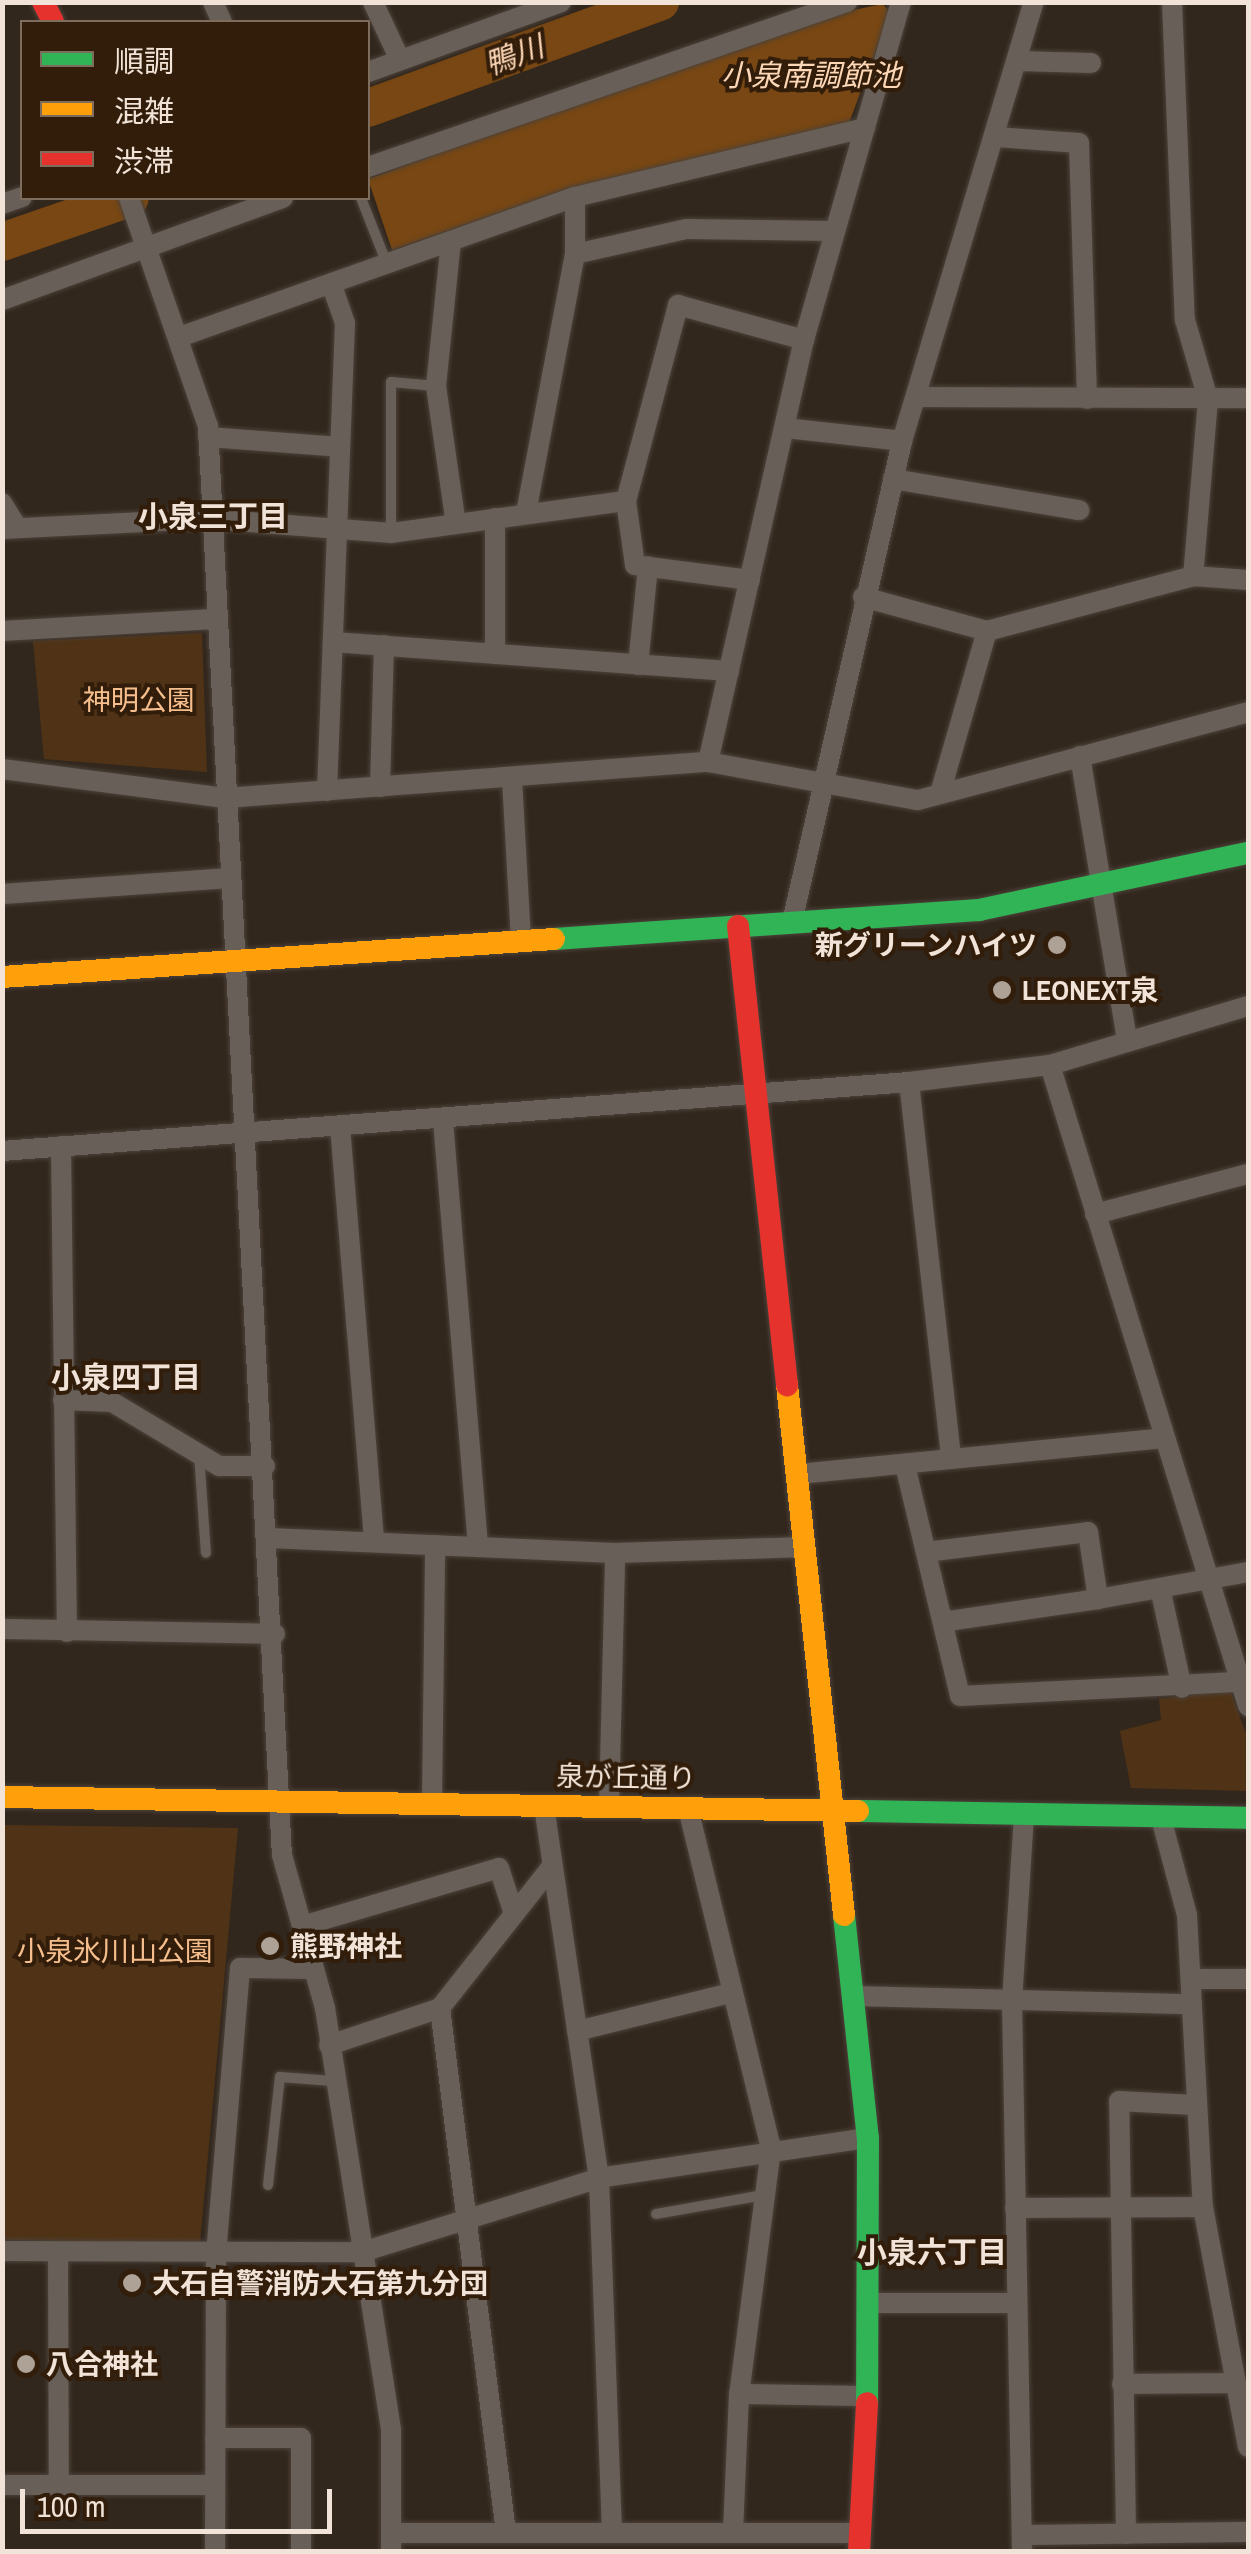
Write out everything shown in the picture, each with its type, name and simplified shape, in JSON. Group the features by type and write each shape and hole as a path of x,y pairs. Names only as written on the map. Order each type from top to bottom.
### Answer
{"street":[{"path":"374,2 400,60"},
{"path":"370,71 536,7 561,2"},
{"path":"370,166 847,2"},
{"path":"708,762 804,340 901,2"},
{"path":"792,922 863,598 902,441 1034,2"},
{"path":"1172,2 1185,320 1208,399 1193,576"},
{"path":"1018,61 1091,64"},
{"path":"182,336 574,197 865,128"},
{"path":"996,137 1079,143 1088,398"},
{"path":"526,513 575,254 574,197"},
{"path":"130,200 182,336 208,436 214,619 285,1801 282,1855 314,1969 329,2045 391,2429 391,2542 506,2533 734,2533 860,2542 872,2302 868,2138 738,926"},
{"path":"2,300 277,200"},
{"path":"575,254 686,229 836,230"},
{"path":"452,241 436,386 456,524"},
{"path":"327,791 345,323 331,283"},
{"path":"750,580 635,565 626,501 678,306 804,340"},
{"path":"918,396 1248,398"},
{"path":"786,428 902,441"},
{"path":"208,436 340,446"},
{"path":"893,479 1079,510"},
{"path":"2,504 10,527 210,519 391,533 626,501"},
{"path":"495,518 495,654"},
{"path":"638,664 648,567"},
{"path":"863,598 987,631 1193,576 1248,580"},
{"path":"2,631 214,619"},
{"path":"941,790 987,631"},
{"path":"333,642 728,671"},
{"path":"380,788 384,646"},
{"path":"2,770 225,798 708,762 918,800 941,790 1248,712"},
{"path":"1080,756 1127,1041"},
{"path":"512,779 521,942"},
{"path":"2,977 979,910 1100,890 1248,853"},
{"path":"2,894 230,878"},
{"path":"2,1151 756,1098 909,1082 1050,1065 1248,1006"},
{"path":"1050,1065 1248,1706"},
{"path":"909,1082 950,1460"},
{"path":"443,1120 478,1547"},
{"path":"340,1126 374,1542"},
{"path":"62,1146 67,1632"},
{"path":"1095,1214 1248,1174"},
{"path":"63,1400 112,1402 219,1466 264,1466"},
{"path":"798,1474 1164,1438"},
{"path":"904,1465 960,1696 1182,1688 1241,1682"},
{"path":"926,1552 1088,1532 1098,1600"},
{"path":"269,1538 615,1553 804,1547"},
{"path":"432,1804 435,1544"},
{"path":"609,1807 615,1553"},
{"path":"943,1622 1098,1600 1248,1572"},
{"path":"1160,1588 1182,1688"},
{"path":"2,1630 275,1634"},
{"name":"泉が丘通り","path":"2,1797 1248,1818"},
{"path":"544,1806 598,2178 612,2533"},
{"path":"688,1808 730,1993 768,2108 771,2149 739,2394 734,2533"},
{"path":"1024,1815 1012,2000 1022,2543 1126,2534 1248,2532"},
{"path":"1160,1818 1188,1915 1194,2105 1203,2208 1248,2447"},
{"path":"329,2045 440,2008 552,1866"},
{"path":"302,1926 499,1868 514,1914"},
{"path":"215,2552 216,2254 240,1968 314,1969"},
{"path":"1192,1978 1248,1979"},
{"path":"577,2030 730,1993"},
{"path":"854,1996 1192,2004"},
{"path":"440,2008 472,2218 506,2533"},
{"path":"1126,2534 1120,2101 1194,2105"},
{"path":"2,2251 362,2252 598,2178 771,2149 868,2138"},
{"path":"1014,2208 1203,2208"},
{"path":"58,2252 59,2485"},
{"path":"872,2302 1016,2303"},
{"path":"1225,2326 1248,2324"},
{"path":"1122,2384 1236,2383"},
{"path":"739,2394 866,2396"},
{"path":"215,2438 301,2438 301,2552"},
{"path":"2,2485 215,2485"}],"lane":[{"path":"362,200 387,264"},
{"path":"391,533 392,382 436,386"},
{"path":"199,1454 206,1552"},
{"path":"268,2185 280,2077 333,2081"},
{"path":"656,2214 764,2195"}],"green space":[{"name":"神明公園","path":"202,633 207,772 44,759 33,641"},
{"path":"1230,1690 1248,1739 1248,1791 1131,1788 1120,1731 1161,1720 1159,1699"},
{"name":"小泉氷川山公園","path":"3,1825 238,1828 200,2243 3,2240"}],"water":[{"name":"小泉南調節池","path":"883,4 890,13 849,123 573,187 392,250 370,178 804,20"}],"waterway":[{"name":"鴨川","path":"370,107 660,2"},
{"name":"鴨川","path":"2,242 124,200"}],"traffic: fast":[{"path":"554,939 979,910 1248,853"},
{"path":"858,1811 1248,1818"},
{"path":"844,1915 868,2138 867,2403"}],"traffic: slow":[{"path":"2,977 554,939"},
{"path":"787,1385 844,1915"},
{"path":"2,1797 858,1811"}],"traffic: jam":[{"path":"43,2 52,20"},
{"path":"738,926 787,1385"},
{"path":"859,2552 867,2403"}],"place":[{"name":"新グリーンハイツ","path":"1057,945"},
{"name":"LEONEXT泉","path":"1002,990"},
{"name":"熊野神社","path":"270,1946"},
{"name":"大石自警消防大石第九分団","path":"132,2283"},
{"name":"八合神社","path":"26,2364"}],"district":[{"name":"小泉三丁目","path":"213,516"},
{"name":"小泉四丁目","path":"126,1377"},
{"name":"小泉六丁目","path":"932,2252"}]}
